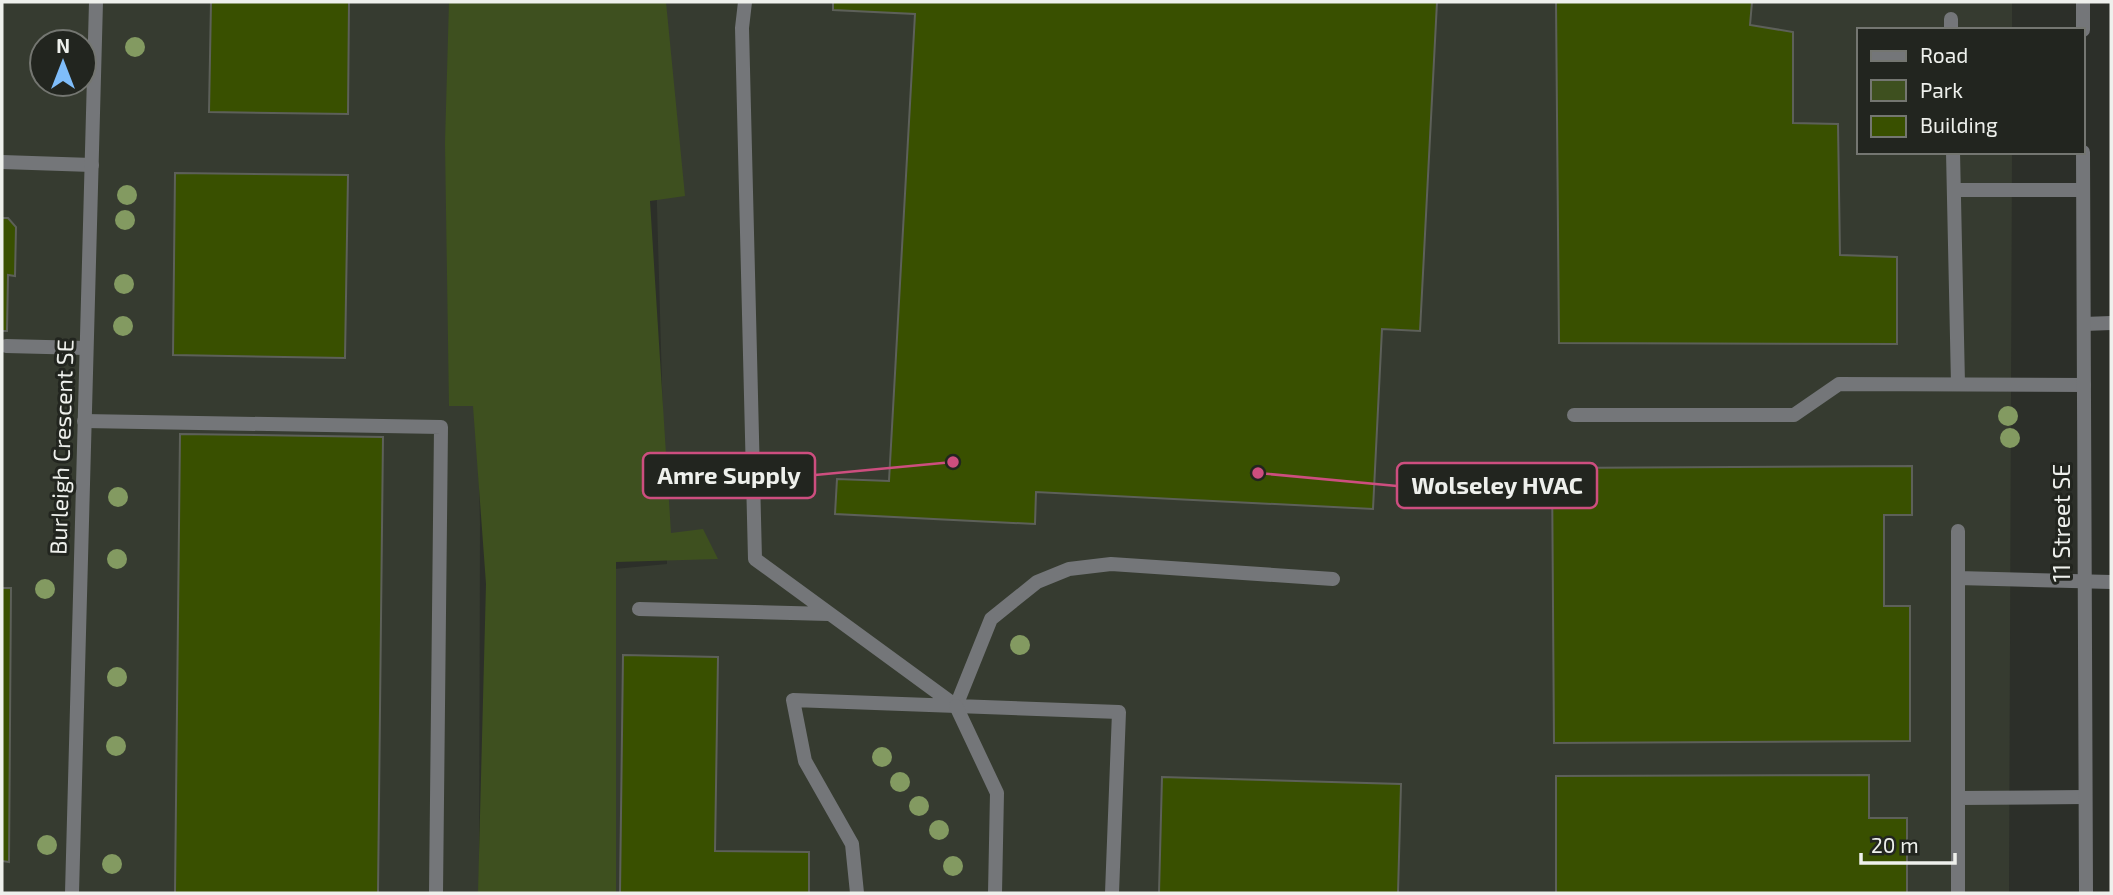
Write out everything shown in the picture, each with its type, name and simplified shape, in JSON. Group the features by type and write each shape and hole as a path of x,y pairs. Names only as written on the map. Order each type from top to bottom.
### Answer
{"street":[{"name":"Burleigh Crescent SE","path":"72,893 96,2"},
{"path":"745,2 742,28 755,559 956,706 997,793 995,893"},
{"path":"2082,2 2083,28"},
{"path":"1953,154 1958,384"},
{"name":"11 Street SE","path":"2083,154 2086,893"},
{"path":"2,162 92,165"},
{"path":"1954,190 2083,190"},
{"path":"2084,324 2111,323"},
{"path":"6,346 86,348"},
{"path":"1574,415 1794,415 1839,384 2084,385"},
{"path":"85,421 441,426 436,893"},
{"path":"1958,531 1958,893"},
{"path":"956,706 991,619 1037,582 1069,569 1111,564 1333,579"},
{"path":"1958,578 2111,582"},
{"path":"639,609 829,614"},
{"path":"857,893 852,844 805,761 793,699 1119,712 1112,893"},
{"path":"1958,798 2085,797"}],"shaded area":[{"path":"2,2 468,2 480,524 479,893 2,893"},
{"path":"664,2 2012,2 2012,28 1857,28 1857,154 2012,154 2009,893 612,893 614,569 667,564 655,135"}],"green space":[{"path":"449,2 666,2 685,196 650,201 671,533 703,529 718,559 616,562 616,893 478,893 486,584 473,406 449,406 445,143"}],"building":[{"path":"211,2 349,2 348,114 209,112"},
{"path":"833,2 1437,2 1420,331 1382,329 1373,509 1036,492 1035,524 835,514 837,479 889,481 915,14 833,10"},
{"path":"1556,2 1752,2 1750,25 1793,32 1793,123 1838,124 1840,255 1897,257 1897,344 1559,343"},
{"path":"175,173 348,175 345,358 173,355"},
{"path":"2,218 8,218 16,227 15,276 8,275 7,331 2,331"},
{"path":"180,434 383,437 378,893 175,893"},
{"path":"1912,466 1912,515 1884,515 1884,606 1910,606 1910,741 1554,743 1552,468"},
{"path":"2,588 11,588 9,862 2,861"},
{"path":"623,655 718,657 715,851 809,852 809,893 620,893"},
{"path":"1869,775 1869,818 1907,818 1907,893 1556,893 1556,776"},
{"path":"1162,777 1401,784 1398,893 1159,893"}],"place":[{"name":"Amre Supply","path":"953,462"},
{"name":"Wolseley HVAC","path":"1258,473"}]}
